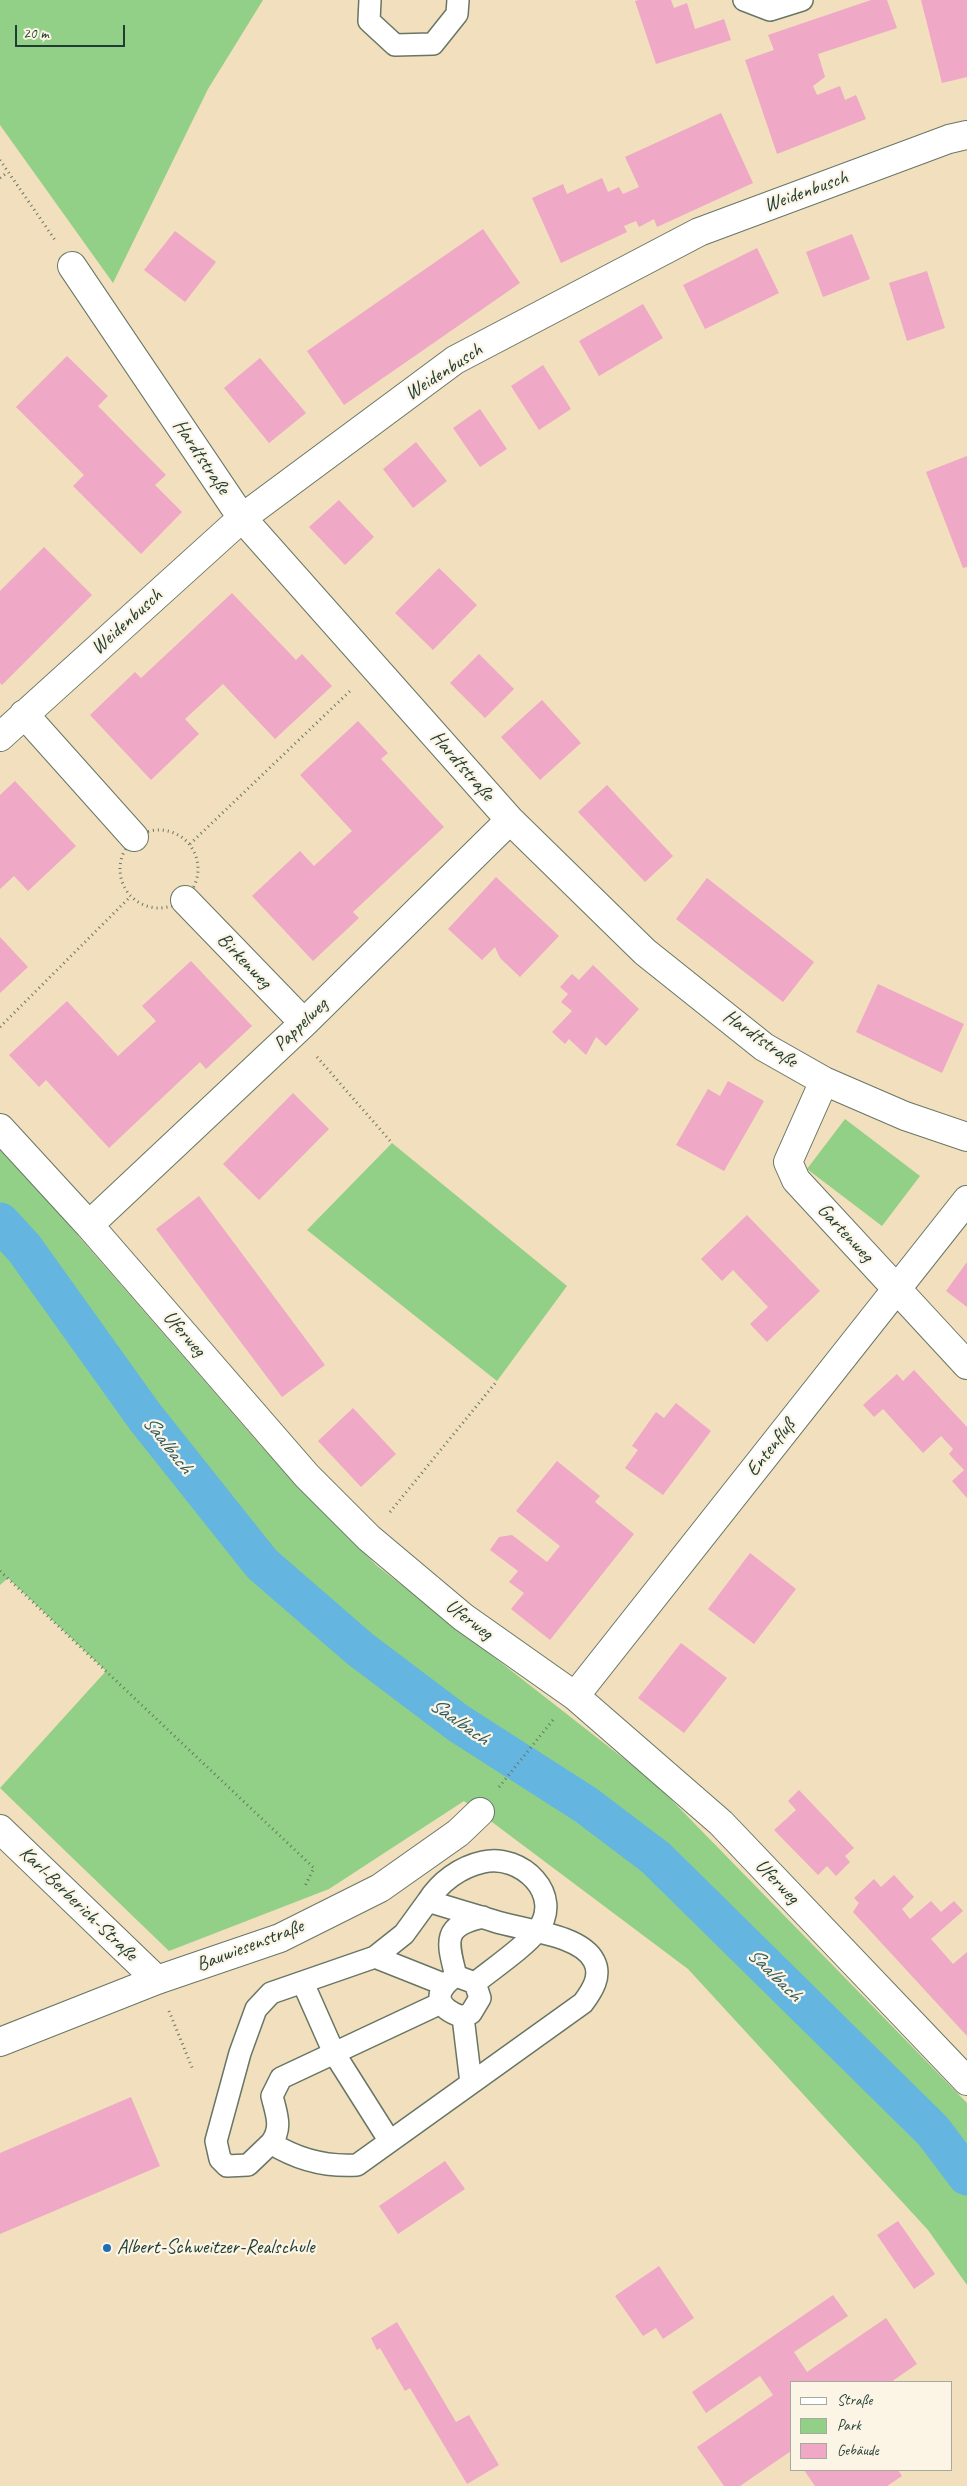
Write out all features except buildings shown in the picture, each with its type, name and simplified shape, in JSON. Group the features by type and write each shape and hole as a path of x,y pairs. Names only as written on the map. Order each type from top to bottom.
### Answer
{"street":[{"name":"Weidenbusch","path":"0,737 242,518 464,356 699,232 949,139 967,135"},
{"name":"Hardtstraße","path":"72,266 242,518 510,820 645,952 764,1047 824,1081 905,1116 967,1137"},
{"path":"24,714 134,837"},
{"name":"Pappelweg","path":"88,1225 304,1023 510,820"},
{"name":"Birkenweg","path":"185,900 304,1023"},
{"name":"Gartenweg","path":"824,1081 788,1162 796,1180 967,1366"},
{"name":"Uferweg","path":"0,1128 88,1225 307,1476 368,1538 462,1617 575,1696 721,1824 967,2081"},
{"name":"Entenfluß","path":"575,1696 967,1200"},
{"name":"Bauwiesenstraße","path":"0,2042 157,1980 280,1938 380,1888 458,1833 480,1812"},
{"name":"Karl-Berberich-Straße","path":"0,1829 157,1980"}],"lane":[{"path":"370,0 369,21 395,45 433,44 457,14 458,0"},
{"path":"744,0 770,10 802,0"},
{"path":"484,1861 505,1862 522,1869 540,1882 546,1899 546,1916 537,1932 454,1987 334,2053 282,2078 272,2096 278,2120 278,2134 248,2165 228,2166 220,2159 216,2141 240,2053 256,2009 271,1993 375,1957 404,1934 437,1888 452,1876 484,1861"},
{"path":"271,2143 287,2153 309,2161 335,2166 357,2165 584,2003 592,1992 597,1977 595,1962 585,1949 556,1936 428,1901"},
{"path":"375,1957 454,1987 480,1998 471,2013 464,2017 451,2014 454,1987 449,1948 450,1937 455,1927 467,1920 483,1917"},
{"path":"303,1983 334,2053 390,2140"},
{"path":"464,2017 471,2082"}],"path":[{"path":"0,160 72,266"},
{"path":"0,178 8,172"},
{"path":"190,844 375,668"},
{"path":"153,830 160,830 174,832 190,844 199,863 196,883 185,900 167,909 147,908 130,898 120,878 121,856 134,837 153,830"},
{"path":"0,1027 130,898"},
{"path":"304,1023 312,1051 392,1143"},
{"path":"368,1538 497,1381"},
{"path":"0,1571 314,1868 280,1938"},
{"path":"504,1780 539,1735"},
{"path":"157,1980 193,2070"}],"green space":[{"path":"0,0 263,0 208,89 113,283 0,125"},
{"path":"845,1119 920,1176 882,1226 807,1169"},
{"path":"392,1143 567,1286 497,1381 307,1230"},
{"path":"0,1146 261,1446 376,1565 655,1783 967,2103 967,2285 928,2230 688,1969 464,1801 329,1889 169,1951 0,1788 106,1671 8,1578 0,1585"}],"waterway":[{"name":"Saalbach","path":"0,1222 24,1248 145,1417 262,1564 360,1649 458,1723 586,1805 656,1858 933,2131 967,2176"}],"place":[{"name":"Albert-Schweitzer-Realschule","path":"107,2248"}]}
